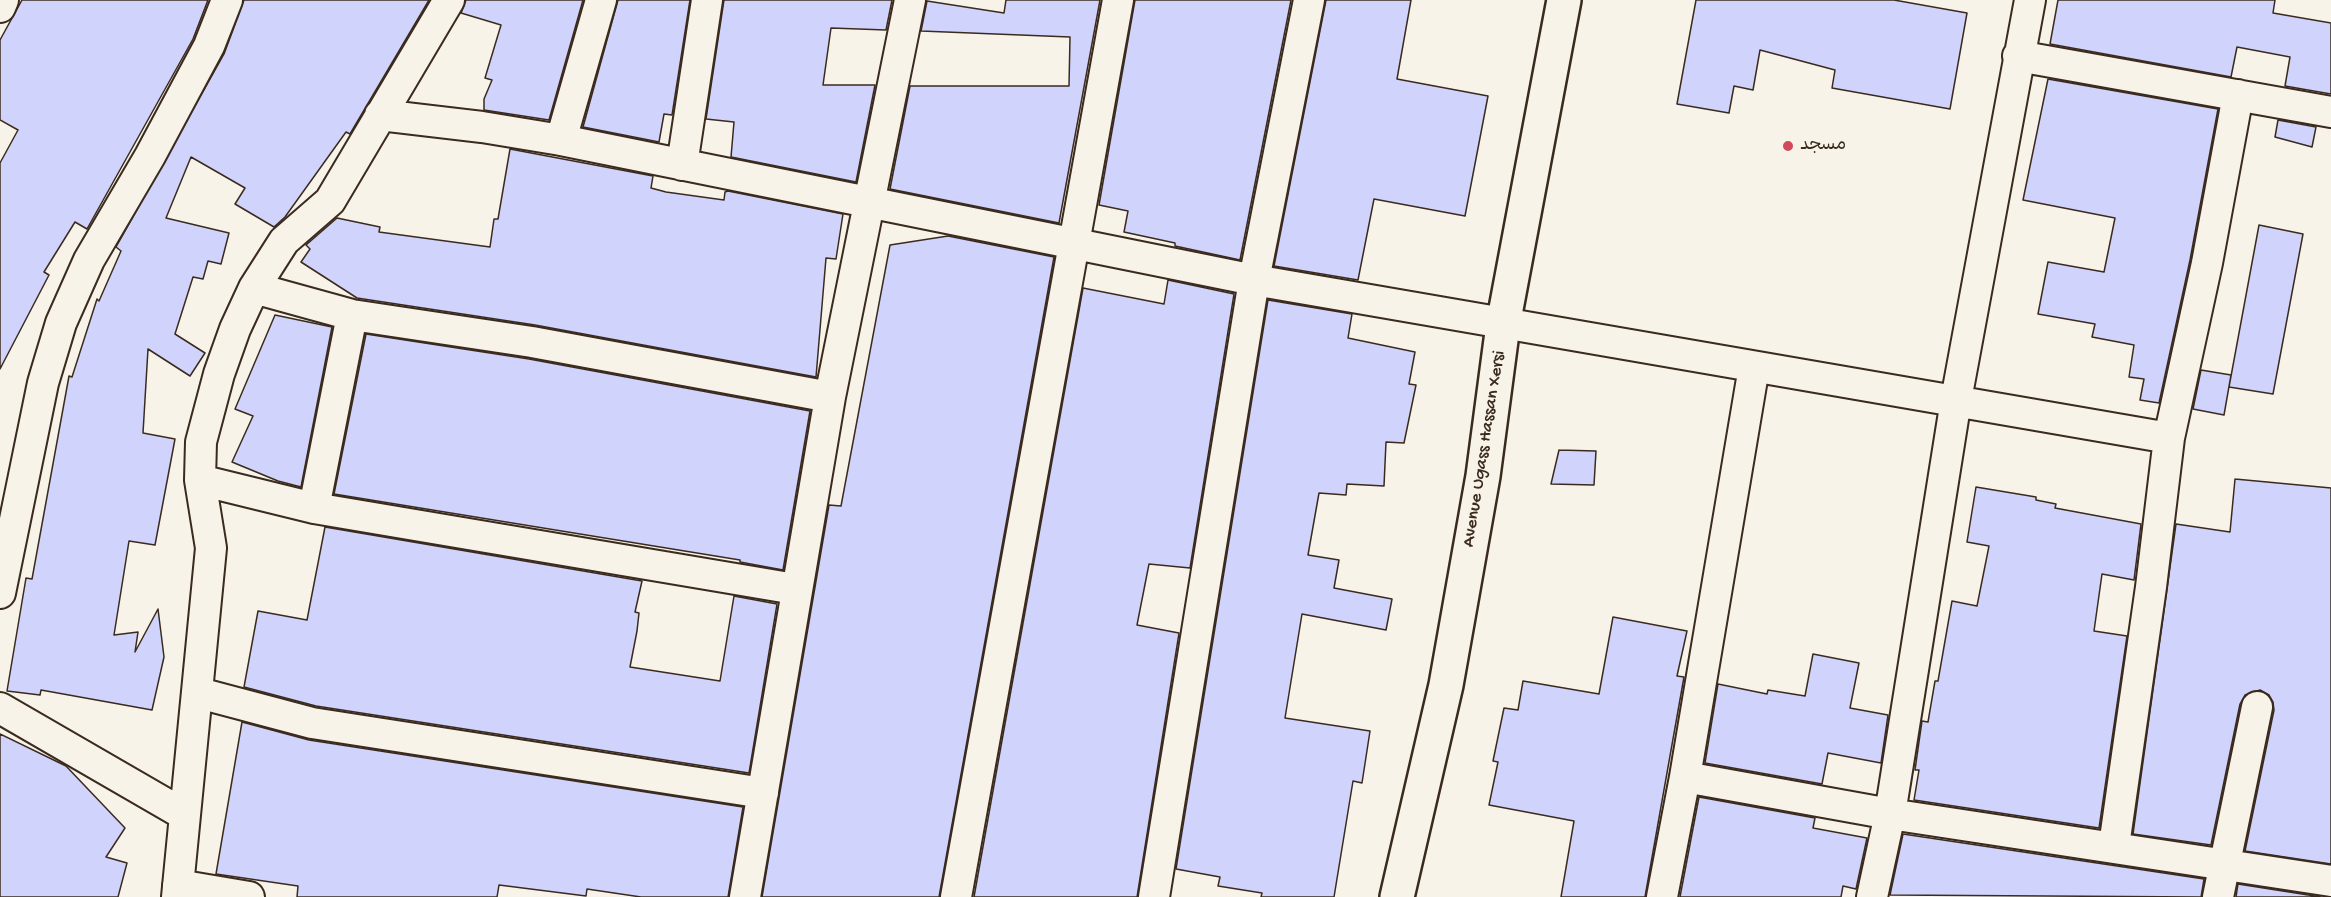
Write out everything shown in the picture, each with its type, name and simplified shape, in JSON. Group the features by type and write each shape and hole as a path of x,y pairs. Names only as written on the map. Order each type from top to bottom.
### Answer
{"main road":[{"name":"Avenue Ugass Hassan Xersi","path":"1397,897 1446,685 1483,476 1503,325 1564,0"}],"street":[{"path":"0,7 3,0"},
{"path":"0,593 44,383 62,323 89,260 150,156 209,46 227,0"},
{"path":"249,897 177,891 199,693 211,548 200,480 201,442 219,374 235,329 254,288 284,241 330,201 449,0"},
{"path":"561,140 601,0"},
{"path":"682,165 707,0"},
{"path":"745,897 795,589 830,397 910,0"},
{"path":"956,897 1118,0"},
{"path":"1154,897 1254,280 1309,0"},
{"path":"1872,897 1890,814 1956,400 2030,0"},
{"path":"2018,56 2331,112"},
{"path":"2114,846 2151,588 2169,438 2207,263 2238,95"},
{"path":"380,115 482,127 561,140 1254,280 1503,325 1956,400 2169,438"},
{"path":"254,288 352,315 532,342 830,397"},
{"path":"314,508 352,315"},
{"path":"1662,897 1685,777 1754,367"},
{"path":"200,480 314,508 490,540 795,589"},
{"path":"199,693 312,723 763,793"},
{"path":"2218,897 2257,707"},
{"path":"0,708 185,815"},
{"path":"1685,777 1890,814 2114,846 2223,866 2331,881"}],"building":[{"path":"22,0 208,0 193,39 87,229 75,222 44,272 49,275 0,369 0,163 18,130 0,120 0,40"},
{"path":"244,0 429,0 350,134 346,132 285,217 274,227 235,204 245,188 191,157 166,218 229,233 221,264 208,261 203,279 193,277 175,334 205,353 190,376 148,349 143,433 175,439 155,545 129,541 114,635 138,632 135,652 158,609 164,657 152,710 41,690 40,695 7,691 26,578 32,579 69,376 72,377 97,299 99,301 121,251 116,247 224,54"},
{"path":"466,0 583,0 549,120 484,110 484,99 492,80 485,78 501,25 461,13"},
{"path":"618,0 690,0 672,115 664,114 659,142 583,127"},
{"path":"724,0 892,0 886,30 831,28 823,85 875,85 856,182 731,157 734,122 706,119"},
{"path":"1006,0 1100,0 1059,223 890,189 910,86 1069,86 1070,37 921,31 927,1 1004,13"},
{"path":"1135,0 1291,0 1240,260 1124,232 1128,211 1099,205"},
{"path":"1326,0 1411,0 1397,79 1488,96 1465,216 1374,199 1358,280 1274,266"},
{"path":"1696,0 1894,0 1967,13 1950,109 1832,88 1835,70 1760,50 1753,90 1734,86 1729,113 1677,104"},
{"path":"2058,0 2275,0 2273,13 2331,23 2331,94 2285,86 2290,57 2237,47 2231,77 2050,44"},
{"path":"2048,79 2218,109 2190,260 2159,403 2140,400 2144,379 2129,377 2134,345 2092,337 2095,324 2038,314 2048,262 2104,272 2115,218 2023,200"},
{"path":"2278,120 2316,127 2312,147 2275,137"},
{"path":"510,149 653,176 651,188 666,192 724,200 725,192 728,191 843,214 836,259 826,258 816,377 535,325 357,298 301,262 310,249 306,245 337,218 380,227 379,232 490,247 494,219 498,219"},
{"path":"2259,225 2303,234 2273,394 2229,387"},
{"path":"948,236 1054,257 939,897 762,897 829,505 841,506 890,245"},
{"path":"1168,280 1234,294 1190,568 1149,564 1137,625 1179,633 1137,897 974,897 1083,288 1164,304"},
{"path":"1268,300 1352,314 1348,338 1415,352 1409,384 1416,385 1404,443 1386,442 1384,486 1347,484 1346,495 1319,493 1308,555 1339,560 1334,588 1392,599 1386,630 1302,614 1285,718 1370,731 1362,783 1353,781 1334,897 1261,897 1262,893 1218,886 1220,877 1176,869"},
{"path":"275,315 332,327 301,487 278,481 232,462 253,416 235,409"},
{"path":"366,334 529,359 810,411 783,570 740,562 740,560 334,494"},
{"path":"2201,370 2231,375 2224,415 2193,409"},
{"path":"1559,450 1596,451 1594,485 1551,484"},
{"path":"2235,479 2331,488 2331,864 2245,851 2274,710 2269,695 2260,690 2245,695 2240,704 2211,845 2133,834 2176,524 2230,532"},
{"path":"1976,487 2036,497 2036,500 2056,504 2055,508 2141,524 2134,580 2102,574 2094,631 2127,636 2099,828 1914,800 1919,770 1915,770 1922,721 1928,722 1935,681 1938,681 1952,601 1977,606 1989,546 1967,542"},
{"path":"325,527 642,581 635,612 639,613 630,667 720,681 734,596 777,604 749,773 316,706 244,687 258,611 307,620"},
{"path":"1613,617 1687,631 1677,676 1684,677 1645,897 1561,897 1574,821 1489,805 1498,762 1493,761 1504,708 1518,710 1523,681 1599,694"},
{"path":"1813,654 1859,663 1850,708 1888,715 1881,763 1828,753 1822,784 1705,763 1718,684 1767,694 1768,690 1805,696"},
{"path":"242,722 309,740 743,807 728,897 641,897 587,889 586,896 499,885 497,897 297,897 298,886 216,874"},
{"path":"0,734 66,766 125,828 106,857 127,863 118,897 0,897"},
{"path":"1699,797 1815,818 1813,828 1867,838 1856,889 1843,886 1841,897 1680,897"},
{"path":"1903,834 2204,879 2201,897 1890,895"},
{"path":"2238,884 2321,897 2236,897"}],"place":[{"name":"مسجد","path":"1788,146"}]}
